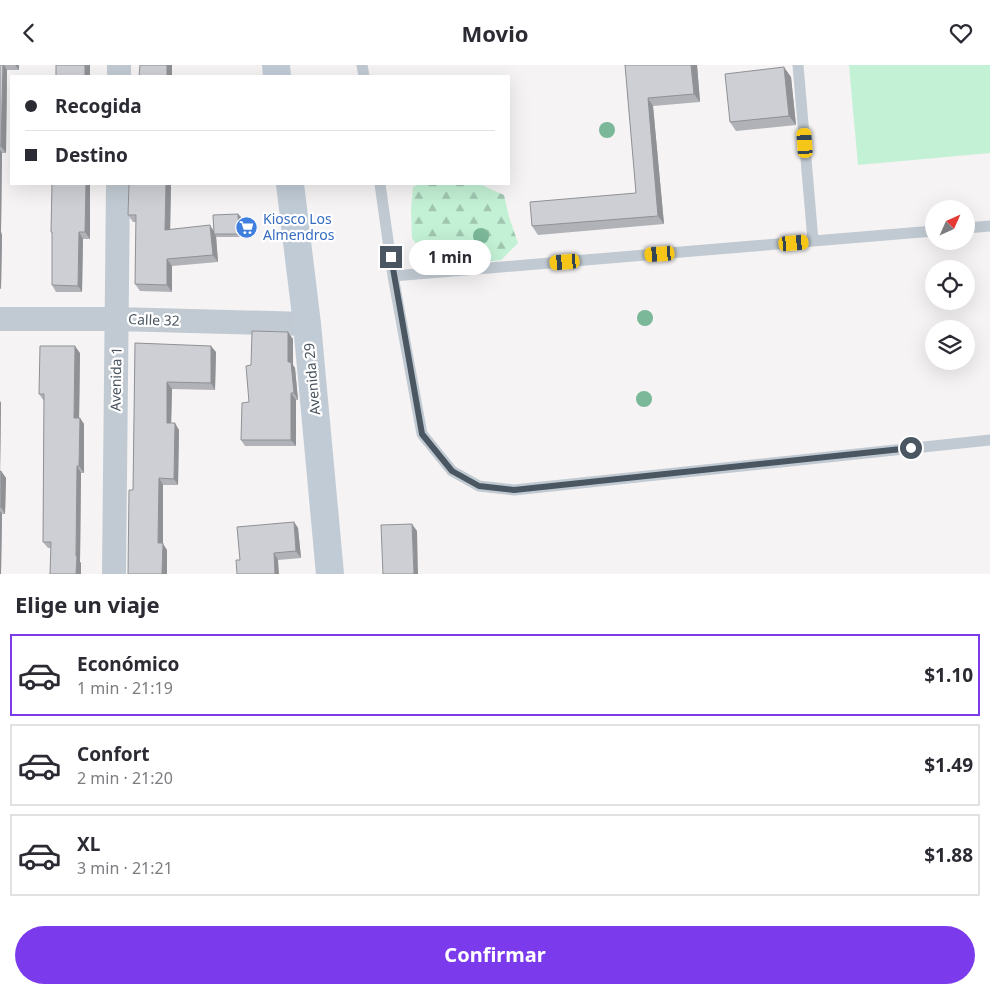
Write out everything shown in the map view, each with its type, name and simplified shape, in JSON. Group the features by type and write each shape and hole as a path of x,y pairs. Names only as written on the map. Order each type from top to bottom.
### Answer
{"main road":[{"name":"Avenida 29","path":"290,185 307,325 330,574"}],"street":[{"name":"Avenida 1","path":"114,574 118,185"},
{"name":"Calle 32","path":"0,319 116,319 307,325"}],"lane":[{"path":"798,65 812,241"},
{"path":"380,185 393,276 422,434 452,471 479,486 514,490 990,440"},
{"path":"975,227 990,226"},
{"path":"393,276 925,232"}],"green space":[{"path":"849,65 990,65 990,153 858,165"},
{"path":"417,185 481,185 504,195 518,243 501,260 472,264 423,253 412,238 411,209 413,187"}],"building":[{"path":"0,65 3,65 1,146 0,146"},
{"path":"56,65 85,65 85,75 56,75"},
{"path":"140,65 167,65 167,75 139,75"},
{"path":"625,65 691,65 694,94 648,98 658,216 532,226 530,202 636,193"},
{"path":"784,67 789,116 730,122 725,74"},
{"path":"52,185 86,185 85,232 79,232 78,286 52,285"},
{"path":"129,185 166,185 165,230 210,225 213,255 167,259 167,285 135,284 136,215 128,215"},
{"path":"238,214 239,234 214,234 213,215"},
{"path":"252,331 288,332 288,362 291,362 294,393 291,393 291,440 241,440 242,403 249,402 246,366 251,365"},
{"path":"135,343 211,346 211,383 167,382 167,423 175,423 174,479 159,478 158,543 163,543 162,574 128,574 129,490 133,490"},
{"path":"40,346 75,346 74,418 80,418 79,466 77,466 76,574 50,574 51,542 43,542 44,394 39,394"},
{"path":"1,471 1,507 0,507"},
{"path":"294,522 296,551 274,553 275,574 237,574 236,560 240,560 237,527"},
{"path":"412,524 414,574 383,574 381,525"}],"place":[{"name":"Kiosco Los Almendros","path":"247,227"}],"route":[{"path":"391,257 422,434 452,471 479,486 514,490 911,448"}]}
